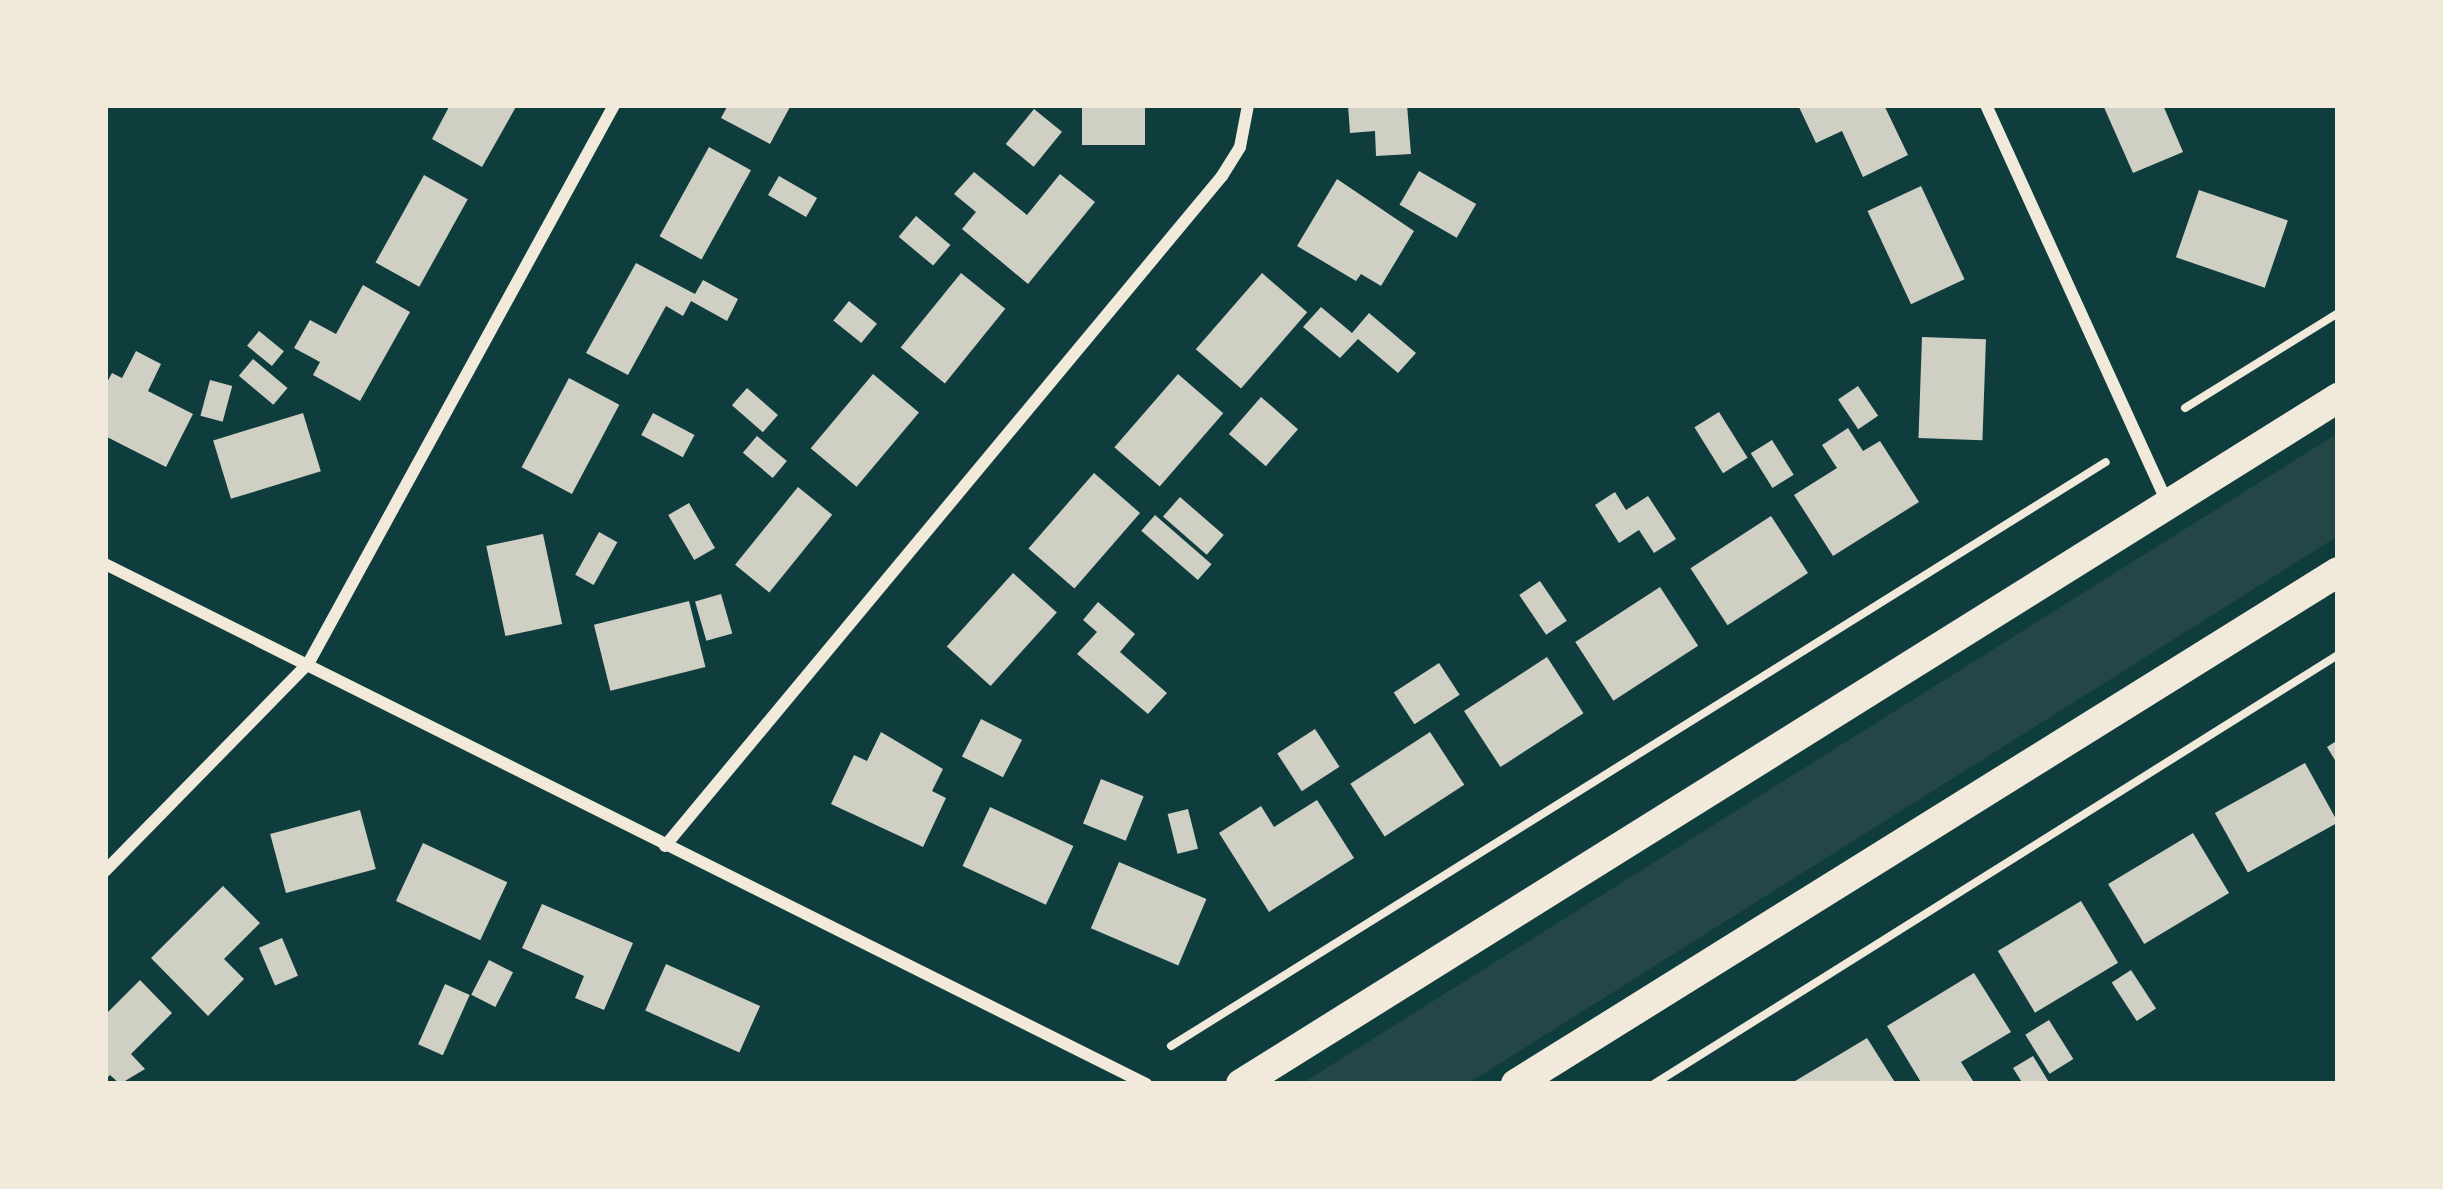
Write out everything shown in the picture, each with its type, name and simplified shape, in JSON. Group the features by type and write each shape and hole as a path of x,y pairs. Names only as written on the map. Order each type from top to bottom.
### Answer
{"main road":[{"path":"1241,1084 2338,398"},
{"path":"1516,1084 2338,572"}],"street":[{"path":"105,872 308,664 614,105"},
{"path":"665,846 1222,176 1240,147 1248,105"},
{"path":"1987,105 2169,507"},
{"path":"105,564 1146,1084"}],"path":[{"path":"2185,408 2338,313"},
{"path":"1171,1046 2106,462"},
{"path":"1654,1084 2338,655"}],"shaded area":[{"path":"2338,433 2338,536 1467,1084 1301,1084"}],"building":[{"path":"450,105 517,105 482,167 432,139"},
{"path":"728,105 791,105 770,144 721,118"},
{"path":"1082,105 1145,105 1145,145 1082,145"},
{"path":"1348,105 1407,105 1411,154 1376,156 1375,131 1350,133"},
{"path":"1798,105 1884,105 1908,155 1863,177 1842,131 1816,143"},
{"path":"2103,105 2163,105 2183,152 2133,173"},
{"path":"1034,109 1062,132 1034,167 1006,144"},
{"path":"709,147 751,170 702,259 660,236"},
{"path":"1419,171 1476,204 1457,238 1400,205"},
{"path":"974,172 1027,215 1060,174 1095,202 1028,284 962,229 976,212 954,194"},
{"path":"424,175 468,199 419,287 376,262"},
{"path":"779,176 817,198 806,217 768,195"},
{"path":"1337,179 1414,231 1381,286 1361,274 1356,281 1297,246"},
{"path":"1921,186 1965,279 1911,304 1868,211"},
{"path":"2199,190 2288,221 2265,288 2176,257"},
{"path":"916,216 950,245 933,266 899,237"},
{"path":"636,263 695,294 703,280 738,299 727,321 691,301 683,316 666,306 628,375 586,353"},
{"path":"961,273 1005,309 945,383 901,348"},
{"path":"1262,273 1307,312 1241,389 1196,349"},
{"path":"363,285 410,312 360,401 313,375 320,362 294,348 310,320 336,334"},
{"path":"849,301 877,324 861,343 833,320"},
{"path":"1321,307 1352,333 1369,313 1416,353 1398,373 1358,339 1340,358 1303,327"},
{"path":"259,331 284,351 272,366 247,346"},
{"path":"1922,337 1986,339 1982,440 1918,438"},
{"path":"136,351 161,364 148,391 193,414 166,467 105,436 105,386 112,373 122,378"},
{"path":"253,359 287,388 273,405 239,376"},
{"path":"873,374 919,413 857,487 811,448"},
{"path":"1178,374 1223,413 1160,487 1114,447"},
{"path":"569,378 619,405 572,494 522,467"},
{"path":"210,380 232,386 223,422 200,416"},
{"path":"1858,386 1878,416 1858,429 1838,399"},
{"path":"747,388 778,415 763,432 732,405"},
{"path":"1261,397 1298,429 1266,466 1229,434"},
{"path":"1719,412 1748,458 1723,473 1694,427"},
{"path":"303,413 321,471 231,499 213,440"},
{"path":"653,413 694,435 683,457 641,435"},
{"path":"1848,428 1863,451 1880,441 1919,502 1833,556 1794,495 1837,468 1822,445"},
{"path":"757,436 787,461 773,478 743,453"},
{"path":"1772,440 1794,475 1773,488 1751,453"},
{"path":"1094,473 1140,513 1074,588 1028,548"},
{"path":"798,487 832,515 769,592 735,565"},
{"path":"1615,492 1626,510 1648,496 1676,539 1654,553 1639,530 1619,543 1595,505"},
{"path":"1180,497 1224,535 1207,555 1163,517"},
{"path":"689,503 715,548 694,560 668,515"},
{"path":"1155,515 1212,564 1198,580 1141,531"},
{"path":"1771,516 1808,573 1728,625 1690,568"},
{"path":"599,532 617,542 594,585 575,575"},
{"path":"543,534 562,624 505,636 486,546"},
{"path":"1013,573 1057,612 991,686 947,647"},
{"path":"1540,581 1567,621 1546,635 1519,595"},
{"path":"1660,587 1698,646 1613,701 1575,642"},
{"path":"721,594 732,633 706,641 695,601"},
{"path":"689,601 705,667 610,691 594,625"},
{"path":"1098,602 1135,634 1120,652 1167,693 1148,714 1077,654 1097,632 1083,620"},
{"path":"1547,657 1583,713 1500,767 1464,711"},
{"path":"1439,663 1460,695 1414,724 1394,692"},
{"path":"981,719 1022,740 1003,777 962,756"},
{"path":"1315,729 1340,767 1302,791 1277,754"},
{"path":"881,732 943,769 932,791 946,798 923,847 831,804 854,755 867,761"},
{"path":"1430,732 1464,785 1385,837 1350,784"},
{"path":"2338,740 2338,765 2327,747"},
{"path":"2305,763 2338,822 2248,872 2215,813"},
{"path":"1101,779 1144,796 1126,841 1083,824"},
{"path":"1317,800 1354,858 1269,912 1219,833 1261,806 1274,827"},
{"path":"990,807 1073,846 1046,905 963,866"},
{"path":"1188,809 1198,849 1178,854 1168,814"},
{"path":"360,810 376,869 286,893 270,834"},
{"path":"2193,833 2229,893 2144,944 2108,884"},
{"path":"423,843 507,882 480,940 396,901"},
{"path":"1119,862 1206,899 1178,965 1091,928"},
{"path":"223,886 260,923 224,959 244,979 208,1016 151,958"},
{"path":"2081,901 2118,963 2035,1013 1998,951"},
{"path":"542,904 633,943 604,1010 575,998 584,976 522,948"},
{"path":"282,938 298,976 275,986 259,948"},
{"path":"489,960 513,972 495,1007 471,995"},
{"path":"666,964 760,1006 739,1052 645,1011"},
{"path":"2131,970 2156,1009 2137,1021 2112,983"},
{"path":"1974,973 2011,1032 1961,1062 1973,1081 1922,1084 1887,1026"},
{"path":"140,980 172,1013 131,1054 145,1069 120,1084 110,1075 105,1080 105,1015"},
{"path":"445,984 470,995 443,1055 418,1044"},
{"path":"2049,1020 2073,1059 2050,1074 2025,1035"},
{"path":"1867,1038 1896,1084 1790,1084 1822,1065"},
{"path":"2033,1056 2050,1084 2023,1084 2013,1068"}]}
